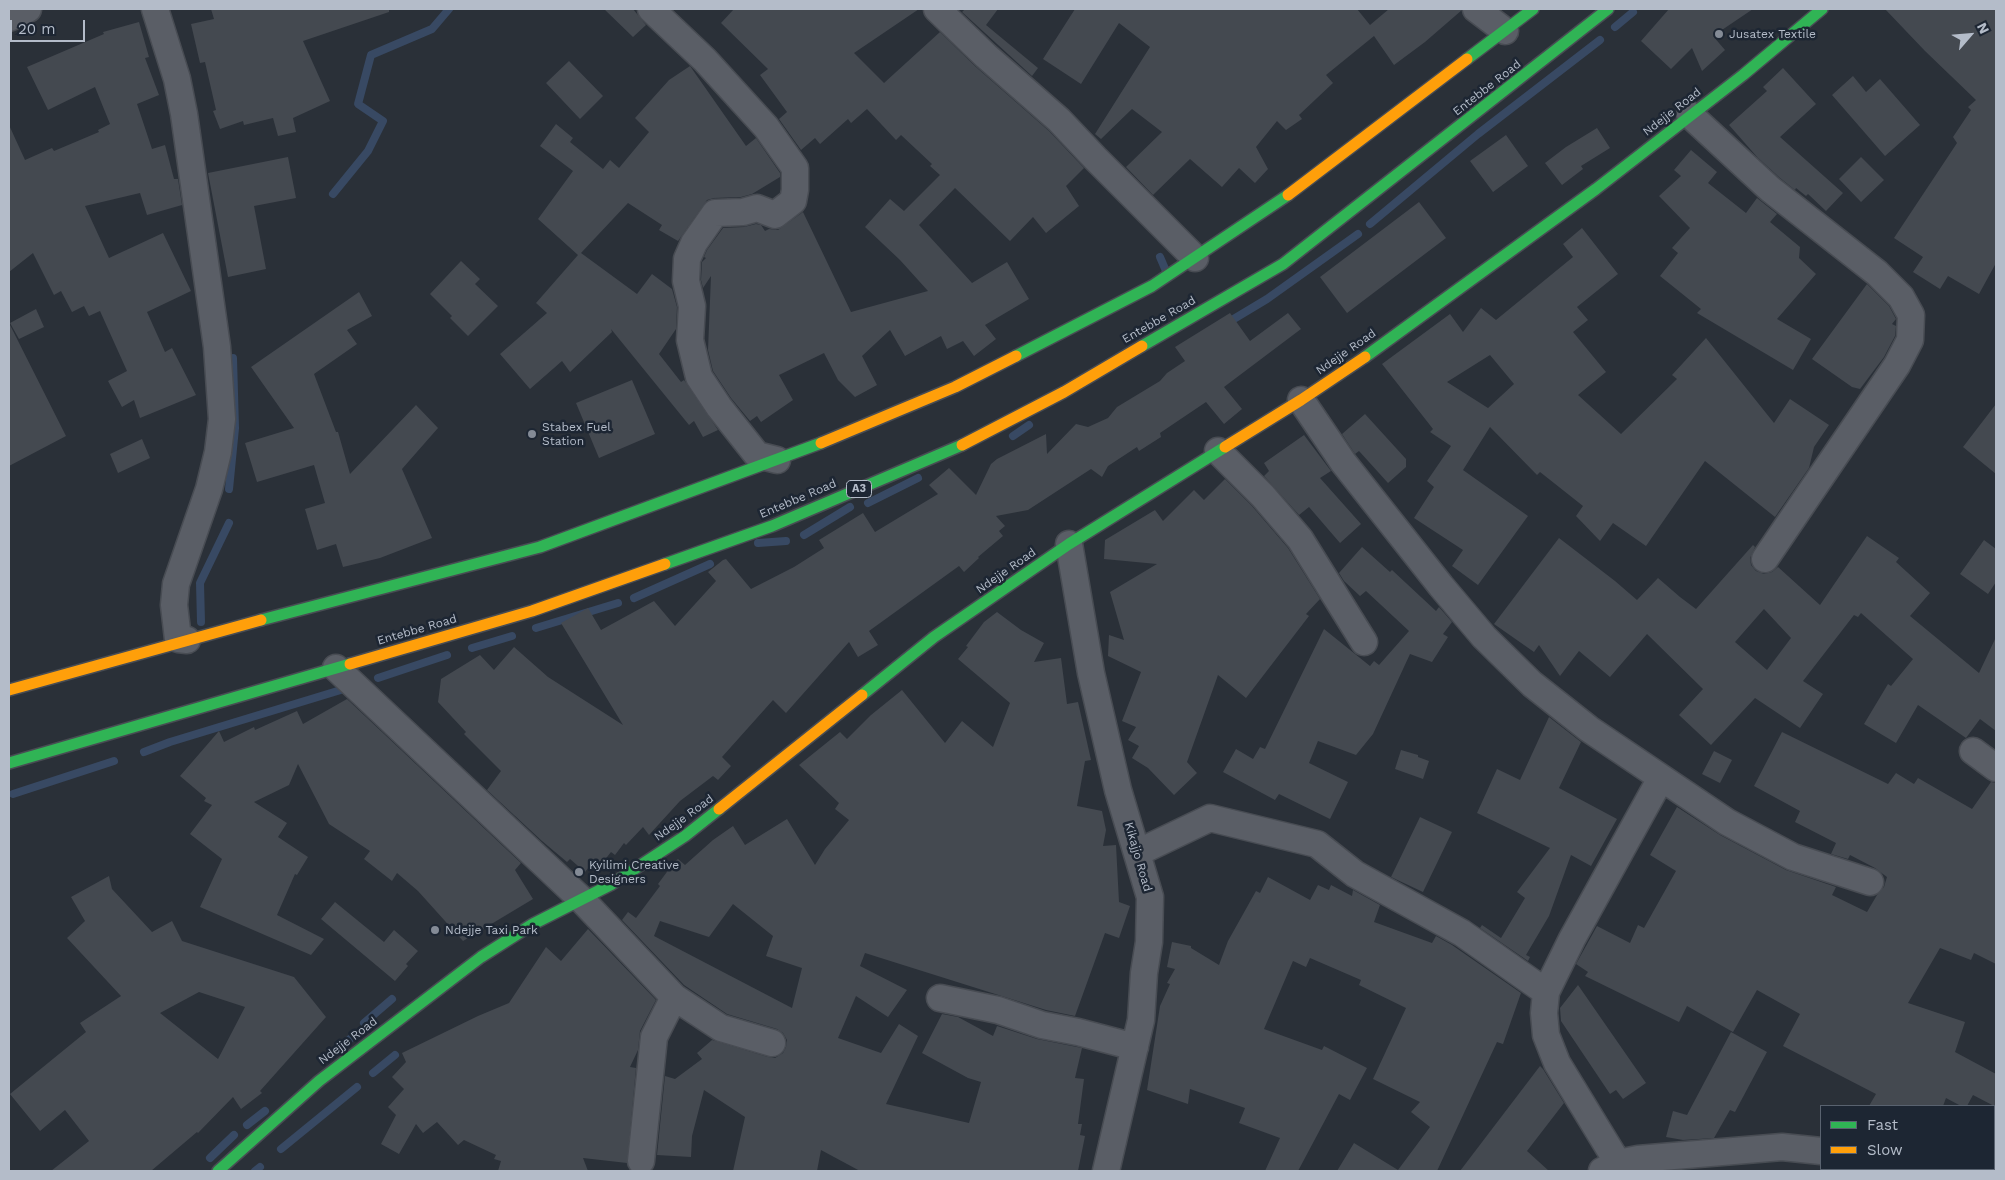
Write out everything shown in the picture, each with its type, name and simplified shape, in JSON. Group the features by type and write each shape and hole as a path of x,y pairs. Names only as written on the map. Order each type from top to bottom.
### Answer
{"main road":[{"path":"9,690 187,640 540,547 777,460 955,387 1152,286 1273,207 1533,9"},
{"name":"Entebbe Road","path":"9,763 532,611 772,526 979,437 1064,392 1283,264 1608,9"},
{"name":"Ndejje Road","path":"218,1171 319,1081 480,957 533,924 612,884 685,836 934,638 1069,544 1301,400 1376,349 1596,189 1743,75 1822,9"}],"street":[{"path":"9,18 28,9"},
{"path":"155,9 177,79 184,114 217,347 222,419 218,452 209,489 176,584 174,605 178,639 187,640"},
{"path":"651,9 705,60 766,127 795,168 793,201 775,215 757,208 742,212 715,213 694,243 687,259 686,281 692,306 690,340 699,377 719,407 757,455 777,460"},
{"path":"937,9 986,56 1059,120 1195,258"},
{"path":"1476,9 1505,31"},
{"path":"1690,115 1770,189 1876,273 1901,297 1911,315 1910,340 1897,365 1765,559"},
{"path":"1301,400 1343,462 1441,586 1484,637 1532,684 1590,729 1727,822 1793,857 1870,882"},
{"path":"1218,451 1263,496 1300,539 1364,642"},
{"name":"Kikajjo Road","path":"1069,544 1091,673 1118,790 1150,897 1141,1020 1106,1171"},
{"path":"336,668 581,899 674,997 721,1028 772,1043"},
{"path":"1973,751 1996,768"},
{"path":"1661,778 1572,940 1546,992 1544,1014 1546,1035 1557,1063 1610,1167 1638,1159 1782,1147 1820,1151"},
{"path":"1137,853 1210,818 1317,844 1355,874 1462,933 1546,992"},
{"path":"641,1161 654,1037 674,997"},
{"path":"940,998 998,1010 1042,1025 1135,1047"}],"building":[{"path":"211,9 389,9 389,12 303,41 330,101 293,118 296,132 278,136 273,118 244,125 243,121 220,129 213,111 216,110 205,62 200,63 191,24 214,19"},
{"path":"604,9 633,9 646,25 633,37"},
{"path":"734,9 919,9 854,53 884,83 940,32 976,67 1049,131 1084,168 1066,186 1079,206 1046,233 1033,217 1010,241 955,188 919,225 972,283 1007,262 1029,299 985,325 996,339 974,356 963,341 947,349 941,336 905,356 890,330 862,356 877,385 855,397 838,380 824,353 779,375 793,400 761,422 757,416 750,421 731,398 713,371 708,350 711,276 703,288 701,280 702,262 706,258 704,257 723,228 744,227 756,224 761,225 765,231 769,229 778,230 803,212 851,312 928,291 900,260 865,227 890,199 904,211 940,175 930,166 932,164 901,135 896,140 867,109 851,123 848,119 820,144 815,138 801,150 779,119 787,112 760,75 768,69 721,23"},
{"path":"965,9 998,9 986,25 1038,68 1032,76 962,12"},
{"path":"1075,9 1357,9 1370,25 1389,9 1462,10 1425,42 1394,65 1374,36 1326,75 1333,83 1299,115 1302,119 1286,130 1277,121 1256,147 1268,169 1255,183 1239,168 1222,187 1190,159 1153,195 1126,167 1162,132 1132,109 1101,139 1095,134 1150,47 1119,23 1081,84 1043,59"},
{"path":"1669,9 1753,9 1713,36 1725,50 1702,71 1692,48 1671,69 1641,41"},
{"path":"1885,9 1996,9 1996,263 1979,294 1948,276 1940,289 1913,272 1923,257 1894,238 1957,143 1953,137 1971,110 1968,107 1976,100"},
{"path":"139,22 149,57 145,58 159,95 137,104 152,149 165,145 174,179 178,179 182,205 147,215 140,193 85,206 109,258 163,233 191,291 147,312 165,352 172,348 196,395 140,418 134,400 122,407 108,381 127,371 100,311 89,316 84,306 72,312 61,291 54,295 33,253 9,272 9,125 25,160 52,148 54,151 99,132 98,130 110,124 95,87 48,110 27,67 104,34 103,32"},
{"path":"569,61 603,96 580,119 546,83"},
{"path":"690,66 746,146 756,138 780,173 780,177 752,194 741,197 707,200 678,241 659,230 662,225 628,203 581,253 637,294 652,274 672,289 677,307 676,329 659,354 681,382 684,380 718,430 703,437 694,421 689,425 611,329 612,332 570,372 562,361 530,389 500,354 547,313 536,303 578,255 538,219 573,171 540,146 556,124 573,138 570,142 603,169 610,160 619,168 649,132 635,118 669,80"},
{"path":"1783,68 1816,104 1780,137 1843,193 1826,211 1808,194 1806,196 1796,188 1795,190 1780,178 1758,158 1729,125 1767,91 1763,87"},
{"path":"1853,76 1866,92 1880,79 1920,125 1885,156 1832,95"},
{"path":"1597,128 1610,148 1581,166 1583,169 1562,185 1545,163 1566,147"},
{"path":"1506,135 1528,166 1493,192 1470,161"},
{"path":"1691,150 1717,172 1708,183 1746,213 1757,198 1777,214 1770,222 1800,247 1799,258 1816,274 1777,319 1811,339 1793,370 1697,313 1701,309 1660,276 1678,253 1672,248 1690,228 1659,196 1681,176 1674,170"},
{"path":"288,157 296,198 254,206 266,269 228,277 208,173"},
{"path":"1861,157 1884,180 1861,202 1839,179"},
{"path":"1419,202 1446,238 1347,313 1320,277"},
{"path":"1582,228 1618,274 1577,307 1588,320 1573,332 1606,372 1578,395 1621,434 1677,379 1672,375 1706,338 1774,423 1790,399 1829,425 1814,447 1809,468 1775,517 1705,461 1646,546 1613,523 1600,541 1576,516 1583,506 1540,472 1537,475 1490,427 1463,470 1528,516 1478,585 1452,566 1463,550 1414,518 1434,487 1427,481 1451,446 1430,432 1433,429 1382,364 1450,314 1463,332 1481,308 1496,320 1573,257 1563,244","holes":["1490,355 1514,384 1488,408 1447,382"]},
{"path":"461,261 480,279 475,284 498,306 468,336 450,318 452,316 430,294"},
{"path":"1867,284 1889,306 1896,319 1892,324 1896,326 1895,336 1884,357 1860,389 1852,387 1812,359"},
{"path":"359,292 372,316 347,330 357,344 314,374 336,432 338,432 350,474 416,405 438,428 402,469 432,538 380,558 343,567 336,544 317,550 305,509 325,503 314,465 257,482 245,443 294,428 251,367"},
{"path":"36,309 44,327 19,339 10,323"},
{"path":"1230,313 1250,341 1288,313 1301,329 1224,387 1242,409 1224,424 1206,402 1160,433 1161,437 1139,451 1137,447 1108,466 1102,477 1091,469 1028,510 996,516 1005,526 999,531 1003,536 978,557 964,572 959,566 869,631 878,645 858,657 849,642 786,713 773,700 722,757 731,766 718,780 713,776 680,801 649,835 643,827 626,845 624,843 615,855 611,852 600,866 594,861 585,872 570,859 567,862 487,790 501,771 464,734 466,732 438,702 441,679 480,655 494,670 514,647 548,677 623,725 561,623 588,608 601,630 654,601 675,626 716,581 708,572 723,560 726,559 751,589 794,567 824,548 819,540 863,513 875,532 938,494 929,485 949,468 976,495 991,464 997,459 1046,434 1047,454 1076,424 1088,427 1108,418 1117,407 1160,381 1167,373 1185,361 1175,347"},
{"path":"9,323 66,436 9,466"},
{"path":"632,380 655,434 599,458 576,403"},
{"path":"1996,404 1996,474 1963,447"},
{"path":"1365,414 1406,459 1406,467 1388,483 1359,451 1355,454 1342,434"},
{"path":"1304,435 1331,471 1320,478 1361,524 1340,543 1309,507 1299,515 1264,476 1269,471 1264,463"},
{"path":"142,439 150,458 118,473 110,454"},
{"path":"1225,479 1252,506 1288,548 1320,599 1306,614 1309,616 1246,698 1218,675 1187,762 1197,773 1174,795 1148,768 1132,758 1139,746 1128,740 1136,727 1122,721 1141,672 1108,656 1109,635 1124,640 1110,592 1157,564 1104,559 1105,540 1155,510 1163,521 1194,490 1204,500"},
{"path":"1867,536 1899,558 1896,562 1930,593 1910,616 1979,673 1996,637 1996,731 1980,719 1966,738 1918,705 1896,743 1864,724 1888,684 1891,686 1913,659 1861,613 1858,617 1854,615 1803,681 1823,694 1800,728 1755,698 1711,745 1679,715 1703,689 1647,634 1610,677 1579,651 1560,676 1539,645 1534,652 1494,624 1559,538 1637,600 1658,578 1696,609 1753,545 1755,547 1750,558 1751,565 1756,571 1764,574 1772,572 1778,567 1820,605","holes":["1764,609 1791,638 1767,670 1735,642"]},
{"path":"1984,540 1996,549 1996,582 1988,594 1960,574"},
{"path":"1362,547 1390,572 1392,570 1436,611 1439,607 1452,622 1443,634 1448,637 1432,662 1410,654 1373,734 1356,755 1318,741 1309,763 1348,782 1330,819 1279,794 1275,800 1223,772 1236,749 1253,759 1260,747 1265,749 1324,629 1370,666 1374,661 1379,665 1409,631 1366,591 1360,596 1344,581 1339,573"},
{"path":"997,612 1021,630 1044,643 1034,662 1061,658 1067,704 1078,702 1091,760 1085,761 1077,806 1102,811 1106,830 1103,846 1116,845 1119,902 1130,906 1119,938 1105,933 1075,1016 1046,1010 865,953 860,966 907,990 888,1017 856,996 838,1038 881,1053 899,1024 918,1036 886,1104 969,1123 981,1082 968,1078 922,1053 942,1014 958,1017 993,1036 997,1026 1037,1039 1082,1048 1075,1078 1084,1079 1078,1124 1082,1124 1080,1135 1085,1136 1078,1171 860,1171 821,1150 817,1171 733,1171 745,1117 704,1090 692,1136 691,1157 657,1155 665,1076 675,1079 702,1059 697,1053 712,1040 775,1058 783,1053 787,1040 783,1033 777,1029 727,1014 684,985 622,920 628,912 636,918 660,886 658,884 675,861 678,859 685,865 713,840 733,826 745,845 787,819 815,865 825,849 849,820 835,809 839,803 799,765 840,732 847,739 871,715 902,690 945,743 962,721 993,747 1010,703 958,659 984,622","holes":["733,904 773,936 766,956 802,968 792,1008 654,936 660,921 709,937"]},
{"path":"347,699 521,863 515,870 533,899 463,941 418,891 397,873 392,881 364,859 370,851 329,824 298,764 289,785 254,802 287,823 278,837 308,857 297,875 295,874 277,915 324,939 311,955 200,907 222,859 190,834 212,805 204,801 206,798 180,776 219,731 224,742 254,727 255,730 297,711 303,724"},
{"path":"1549,717 1581,742 1559,788 1617,819 1591,866 1571,855 1549,916 1526,955 1530,957 1528,961 1480,928 1482,925 1501,938 1525,898 1517,892 1550,848 1477,813 1497,769 1520,780"},
{"path":"1782,732 1888,784 1896,773 1914,784 1918,778 1972,809 1991,782 1996,783 1996,964 1974,953 1971,960 1940,948 1908,1003 1965,1022 1955,1052 1996,1074 1996,1107 1973,1095 1968,1105 1959,1105 1946,1098 1943,1105 1870,1105 1876,1094 1783,1046 1800,1014 1757,990 1733,1032 1687,1006 1679,1022 1585,976 1588,972 1576,964 1597,926 1630,943 1638,925 1644,928 1676,871 1650,855 1677,807 1720,835 1786,870 1836,887 1832,895 1867,912 1884,887 1887,877 1875,868 1850,855 1848,859 1831,854 1836,843 1795,822 1800,811 1754,786"},
{"path":"1401,750 1418,755 1418,757 1429,761 1423,779 1395,769"},
{"path":"1714,751 1732,760 1720,783 1702,774"},
{"path":"1420,817 1452,832 1423,892 1391,877"},
{"path":"109,876 112,889 152,932 172,921 182,941 294,977 326,1017 260,1091 262,1093 241,1109 233,1097 198,1133 151,1171 51,1171 89,1141 65,1110 40,1131 10,1094 86,1032 80,1023 121,996 67,938 85,921 71,897","holes":["199,992 245,1007 218,1059 160,1013"]},
{"path":"1268,877 1310,900 1318,885 1329,890 1331,885 1352,896 1353,890 1380,905 1374,922 1432,943 1436,936 1521,993 1503,1044 1497,1042 1437,1171 1337,1171 1354,1143 1398,1170 1430,1127 1411,1112 1420,1102 1373,1079 1406,1008 1359,985 1361,980 1310,958 1306,967 1293,961 1264,1029 1322,1050 1324,1046 1367,1068 1350,1100 1339,1094 1298,1171 1265,1171 1280,1138 1239,1123 1245,1108 1190,1089 1188,1104 1147,1090 1160,1006 1170,984 1167,983 1175,969 1167,967 1172,942 1191,946 1191,948 1219,965 1228,941 1256,891 1260,893"},
{"path":"335,902 384,942 394,930 418,951 406,964 408,966 395,981 321,919"},
{"path":"588,929 656,1000 640,1031 638,1050 630,1067 636,1068 627,1163 583,1158 588,1171 498,1171 501,1161 494,1159 496,1155 464,1140 458,1145 437,1122 423,1133 416,1124 399,1154 381,1144 396,1115 388,1107 404,1089 392,1077 406,1062 402,1053 509,1003 546,947 561,961"},
{"path":"1578,985 1646,1083 1623,1099 1616,1090 1610,1094 1561,1021 1560,1008"},
{"path":"1731,1032 1767,1052 1735,1112 1730,1110 1714,1138 1683,1140 1666,1137 1673,1111 1687,1115"},
{"path":"1540,1066 1564,1103 1527,1151 1549,1171 1460,1171"}],"waterway":[{"path":"333,194 368,151 383,121 358,104 371,55 432,29 449,9"},
{"path":"1615,27 1633,12"},
{"path":"1370,224 1478,134 1600,40"},
{"path":"1232,320 1267,299 1358,234"},
{"path":"1160,257 1166,271"},
{"path":"229,489 235,428 233,358"},
{"path":"1013,436 1029,425"},
{"path":"868,503 918,478"},
{"path":"804,535 850,507"},
{"path":"201,622 200,583 229,523"},
{"path":"758,543 786,541"},
{"path":"634,598 710,564"},
{"path":"536,628 618,603"},
{"path":"472,648 512,636"},
{"path":"378,678 447,655"},
{"path":"144,752 170,742 344,689"},
{"path":"13,794 114,761"},
{"path":"364,1023 392,999"},
{"path":"338,1050 350,1039"},
{"path":"373,1073 395,1055"},
{"path":"281,1149 357,1087"},
{"path":"247,1125 265,1111"},
{"path":"210,1158 234,1135"},
{"path":"255,1171 260,1167"}],"traffic: fast":[{"path":"1467,59 1533,9"},
{"path":"1142,346 1283,264 1608,9"},
{"path":"1365,357 1596,189 1743,75 1822,9"},
{"path":"1016,356 1152,286 1288,195"},
{"path":"261,620 540,547 821,443"},
{"path":"665,564 772,526 962,445"},
{"path":"862,695 934,637 1069,544 1225,447"},
{"path":"9,763 350,664"},
{"path":"218,1171 319,1081 481,957 533,924 612,884 685,836 719,809"}],"traffic: slow":[{"path":"1288,195 1467,59"},
{"path":"962,445 1064,392 1142,346"},
{"path":"821,443 955,387 1016,356"},
{"path":"1225,447 1301,400 1365,357"},
{"path":"350,664 532,611 665,564"},
{"path":"9,690 261,620"},
{"path":"719,809 862,695"}],"place":[{"name":"Jusatex Textile","path":"1719,34"},
{"name":"Stabex Fuel Station","path":"532,434"},
{"name":"Kyilimi Creative Designers","path":"579,872"},
{"name":"Ndejje Taxi Park","path":"435,930"}]}
